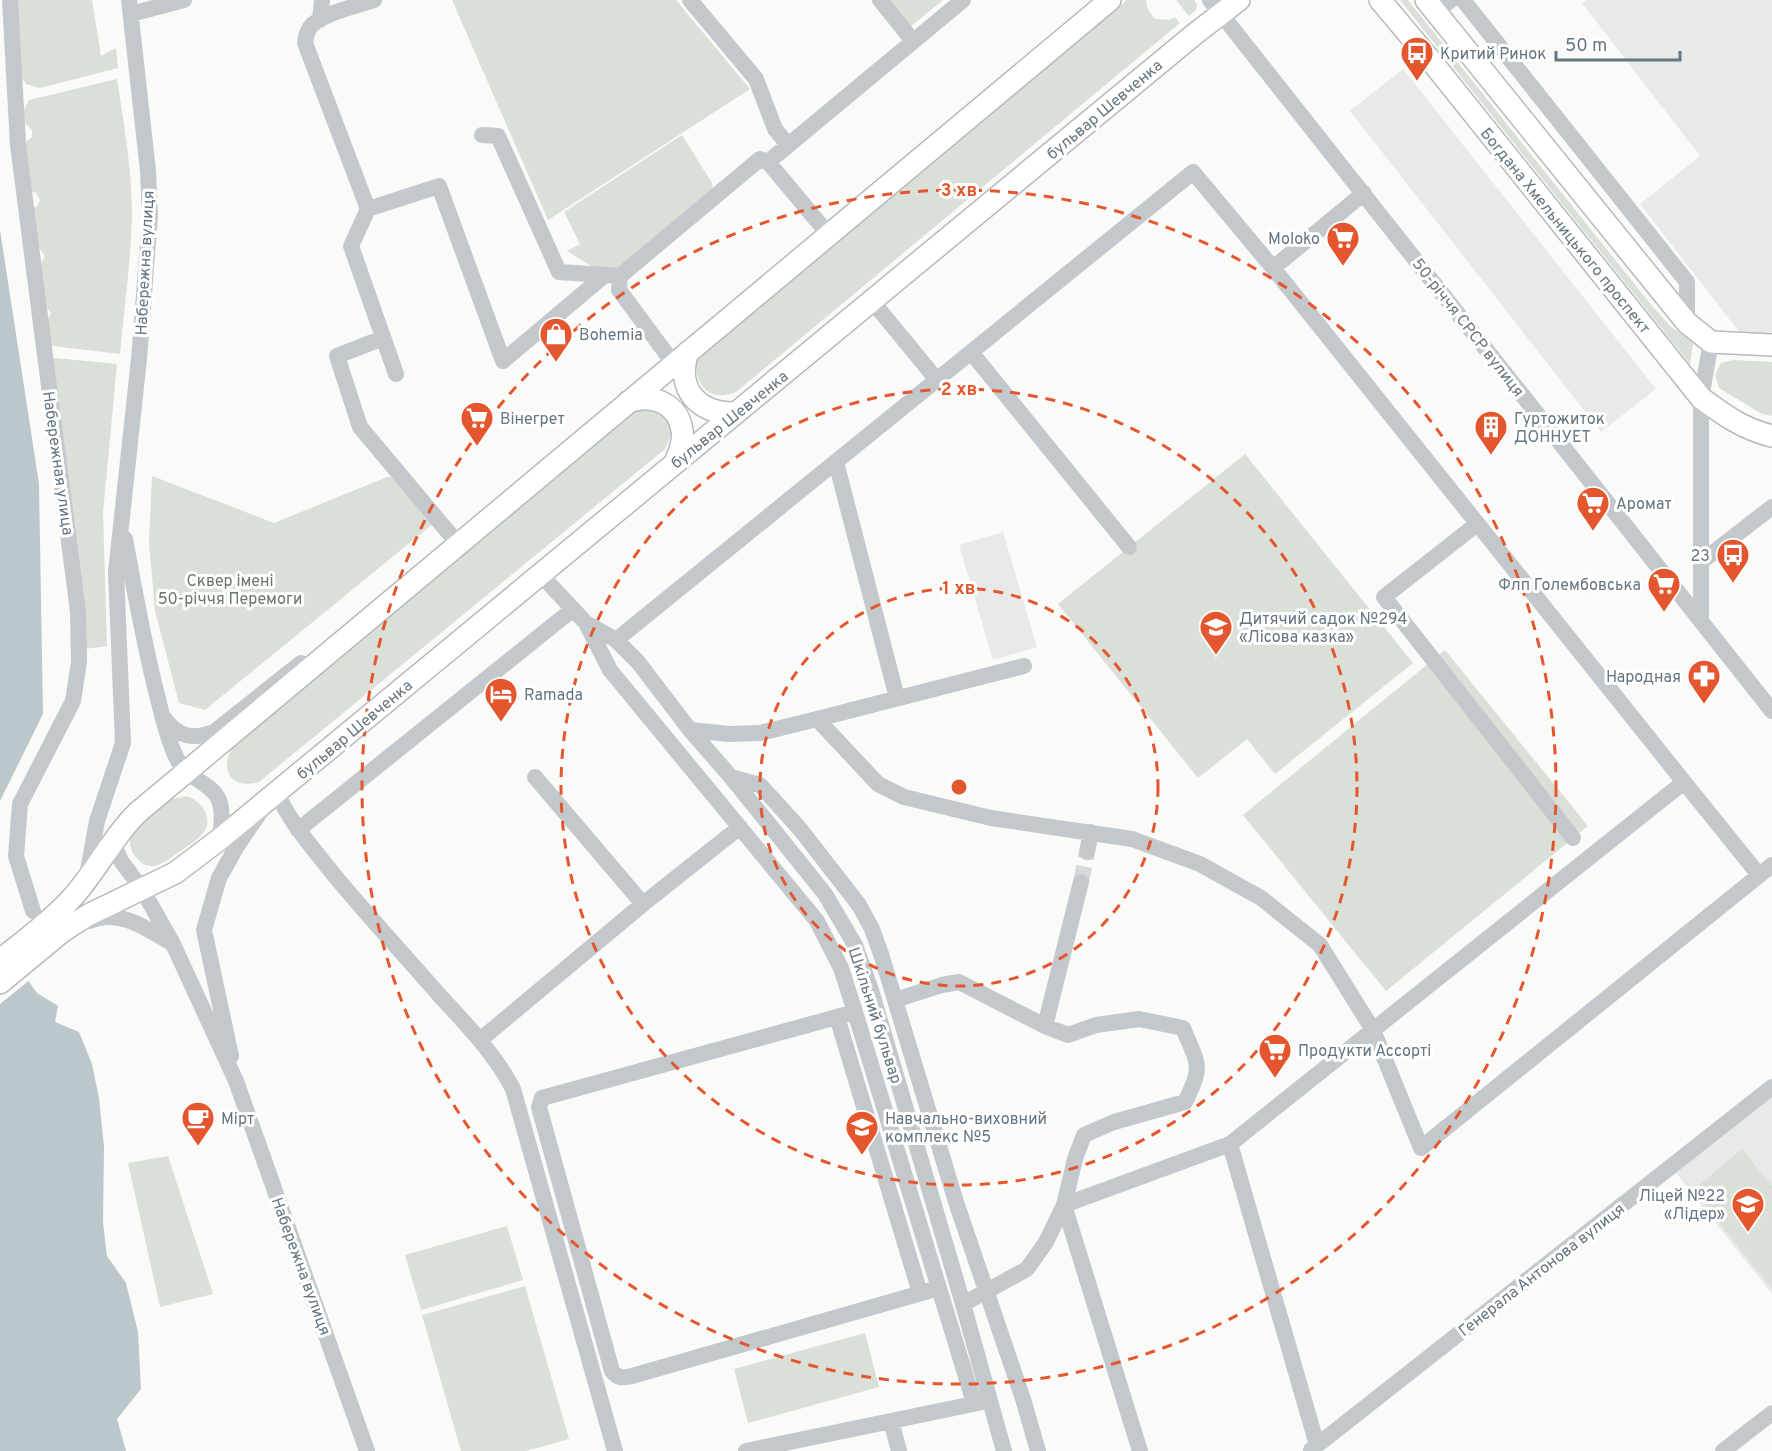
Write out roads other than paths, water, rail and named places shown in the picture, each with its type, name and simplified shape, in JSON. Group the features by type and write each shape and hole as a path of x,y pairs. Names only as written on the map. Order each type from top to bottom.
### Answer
{"main road":[{"name":"бульвар Шевченка","path":"0,983 87,878 121,828 1110,0"},
{"name":"бульвар Шевченка","path":"0,960 50,920 88,915 175,873 220,839 872,301 1216,7 1239,0"},
{"path":"1216,7 1247,0"},
{"name":"Богдана Хмельницького проспект","path":"1380,0 1701,398 1737,423 1754,432 1772,436"},
{"path":"1438,4 1688,323 1711,342 1772,345"},
{"path":"681,358 693,397 709,410 736,413"},
{"path":"628,402 638,399 656,400 674,412 682,430 682,443 675,463"}],"street":[{"name":"Набережная улица","path":"10,0 18,145 78,612 79,662 73,701 20,804 16,856 50,920"},
{"path":"130,7 184,0"},
{"path":"320,20 322,0"},
{"path":"374,0 320,20 311,26 306,34 305,43 368,209 351,246 396,374"},
{"path":"690,0 756,79 775,129 788,145"},
{"path":"880,0 913,41"},
{"path":"768,162 963,0"},
{"path":"1463,0 1687,282 1688,323"},
{"name":"Набережна вулиця","path":"87,878 97,821 123,743 115,590 139,360 150,216 148,171 130,7"},
{"name":"50-річчя СРСР вулиця","path":"1216,7 1772,711"},
{"path":"482,135 498,136 559,272 612,275"},
{"path":"368,209 439,186 503,361 760,159 768,162 829,235"},
{"path":"616,640 1193,172 1273,268 1684,782 1766,870 1421,1148 1373,1030 1320,945 1261,898 1194,861 1132,838 991,818 904,797 878,784 817,719"},
{"path":"1273,268 1364,193"},
{"path":"612,275 619,290 681,358"},
{"path":"872,301 937,380"},
{"path":"383,338 337,356 360,427 459,545"},
{"path":"1701,621 1701,398 1711,342"},
{"path":"971,352 1129,547"},
{"path":"836,462 897,699"},
{"path":"1701,562 1772,507"},
{"path":"1477,524 1384,597 1574,838"},
{"name":"Набережна вулиця","path":"122,526 147,653 162,715 176,758 186,772"},
{"name":"Шкільний бульвар","path":"540,574 586,623 616,640 638,662 690,730 825,894 855,945 871,990 963,1304 982,1402 1004,1451"},
{"path":"298,830 572,610"},
{"path":"586,623 610,670 817,921 842,968 939,1288 982,1402 746,1451"},
{"path":"162,715 170,726 189,738 201,737 214,732 338,633 365,624"},
{"path":"690,730 729,734 760,733 1024,666"},
{"path":"186,772 211,789 218,799 221,819 220,839"},
{"path":"535,777 642,904"},
{"path":"731,777 760,785 800,829 859,905 878,946 956,1202 1023,1399 1038,1451"},
{"path":"1064,1205 1230,1144 1684,782"},
{"path":"273,796 349,894 480,1040 504,1070 513,1089 615,1451"},
{"name":"Набережна вулиця","path":"236,1080 204,930 219,878 237,846 273,796"},
{"path":"480,1040 642,904 740,827"},
{"path":"121,828 117,837 116,849 121,861 142,889"},
{"path":"1087,852 1090,832"},
{"path":"1045,1026 1081,882"},
{"name":"Набережна вулиця","path":"142,889 173,944 236,1080 367,1451"},
{"path":"50,920 117,917 134,921 173,944"},
{"path":"895,1000 959,982 1045,1026 1068,1035 1096,1025 1139,1019 1183,1028 1198,1066 1196,1080 1185,1102 1114,1122 1084,1134 1075,1159 1064,1205 1046,1242 1027,1269 963,1304"},
{"path":"855,1012 542,1098 539,1107 612,1371 615,1376 622,1378 632,1376 939,1288"},
{"path":"837,1017 920,1293"},
{"name":"Генерала Антонова вулиця","path":"1314,1448 1772,1087"},
{"path":"1230,1144 1314,1448"},
{"path":"1064,1205 1140,1451"},
{"path":"1723,1451 1772,1413"},
{"path":"891,1421 899,1451"}],"tunnel":[{"path":"1081,882 1087,852"}],"place":[{"name":"Критий Ринок","path":"1417,82"},
{"name":"Moloko","path":"1343,267"},
{"name":"Bohemia","path":"556,363"},
{"name":"Вінегрет","path":"477,447"},
{"name":"Гуртожиток ДОННУЕТ","path":"1491,456"},
{"name":"Аромат","path":"1593,532"},
{"name":"23","path":"1733,584"},
{"name":"Флп Голембовська","path":"1664,613"},
{"name":"Дитячий садок №294 «Лісова казка»","path":"1216,656"},
{"name":"Народная","path":"1704,705"},
{"name":"Ramada","path":"501,723"},
{"name":"Продукти Ассорті","path":"1275,1079"},
{"name":"Мірт","path":"198,1147"},
{"name":"Навчально-виховний комплекс №5","path":"862,1156"},
{"name":"Ліцей №22 «Лідер»","path":"1748,1233"}],"park label":[{"name":"Сквер імені 50-річчя Перемоги","path":"230,589"}]}
